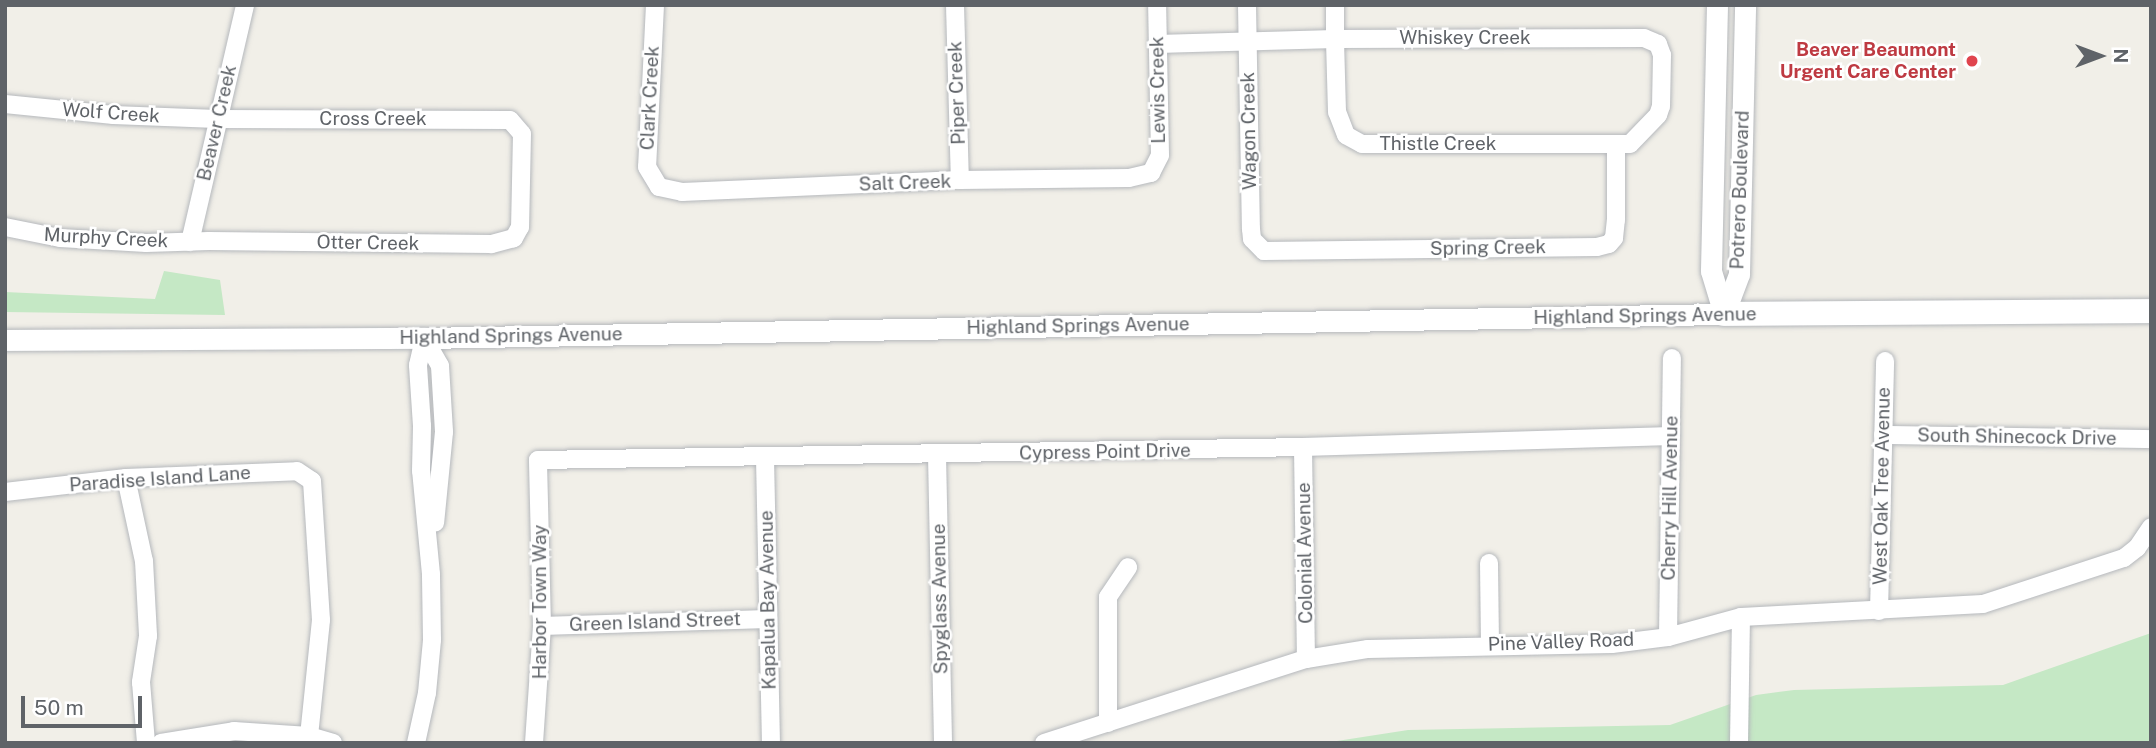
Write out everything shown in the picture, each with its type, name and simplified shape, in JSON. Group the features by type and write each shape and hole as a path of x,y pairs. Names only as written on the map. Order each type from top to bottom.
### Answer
{"main road":[{"name":"Highland Springs Avenue","path":"1724,314 2151,311"}],"street":[{"name":"Beaver Creek","path":"200,241 217,119 244,5"},
{"name":"Clark Creek","path":"654,5 647,167 659,187"},
{"name":"Piper Creek","path":"955,5 960,180"},
{"name":"Lewis Creek","path":"1151,173 1160,155 1157,5"},
{"name":"Wagon Creek","path":"1247,5 1251,229 1252,239 1264,251"},
{"name":"Thistle Creek","path":"1335,5 1340,124 1346,135 1362,144 1623,144"},
{"name":"Potrero Boulevard","path":"1717,5 1711,271 1724,314"},
{"name":"Potrero Boulevard","path":"1724,314 1739,274 1745,5"},
{"name":"Whiskey Creek","path":"1157,44 1335,39 1632,37 1651,40 1658,44 1662,55 1661,106 1658,115 1623,144"},
{"name":"Wolf Creek","path":"5,104 113,115 217,119"},
{"name":"Cross Creek","path":"217,119 510,120 522,134 520,227"},
{"name":"Spring Creek","path":"1264,251 1597,247 1609,244 1614,238 1623,144"},
{"name":"Salt Creek","path":"659,187 682,192 960,180 1129,178 1151,173"},
{"name":"Otter Creek","path":"200,241 491,244 514,238 520,227"},
{"name":"Murphy Creek","path":"5,228 60,238 146,243 200,241"},
{"name":"Highland Springs Avenue","path":"5,340 424,338 1724,314"},
{"path":"416,743 430,669 431,574 426,470 419,446 418,365 424,338"},
{"path":"424,338 440,366 442,446 426,470"},
{"name":"Cherry Hill Avenue","path":"1668,637 1672,358"},
{"name":"West Oak Tree Avenue","path":"1879,611 1885,361"},
{"name":"South Shinecock Drive","path":"1883,435 2151,439"},
{"name":"Cypress Point Drive","path":"538,460 937,455 1671,436"},
{"path":"419,446 442,446"},
{"name":"Colonial Avenue","path":"1303,447 1306,659"},
{"name":"Spyglass Avenue","path":"937,455 943,743"},
{"name":"Kapalua Bay Avenue","path":"765,458 771,743"},
{"name":"Harbor Town Way","path":"534,743 542,626 538,460"},
{"name":"Paradise Island Lane","path":"5,492 126,478 298,471 312,481 321,620 309,736"},
{"path":"126,478 144,561 148,636 141,682 146,743"},
{"name":"Pine Valley Road","path":"1044,743 1306,659 1368,649 1490,644 1612,644 1668,637 1741,617 1983,604 2124,558 2137,548 2151,527"},
{"path":"1489,563 1490,644"},
{"path":"1108,723 1108,597 1128,567"},
{"path":"1739,743 1741,617"},
{"name":"Green Island Street","path":"542,626 767,619"},
{"path":"161,743 234,731 309,736 333,743"}],"green space":[{"path":"164,271 220,280 225,315 5,312 5,292 155,299"},
{"path":"2151,633 2151,743 1324,743 1408,730 1670,725 1756,695 1794,690 2003,685"}],"place":[{"name":"Beaver Beaumont Urgent Care Center","path":"1972,61"}]}
